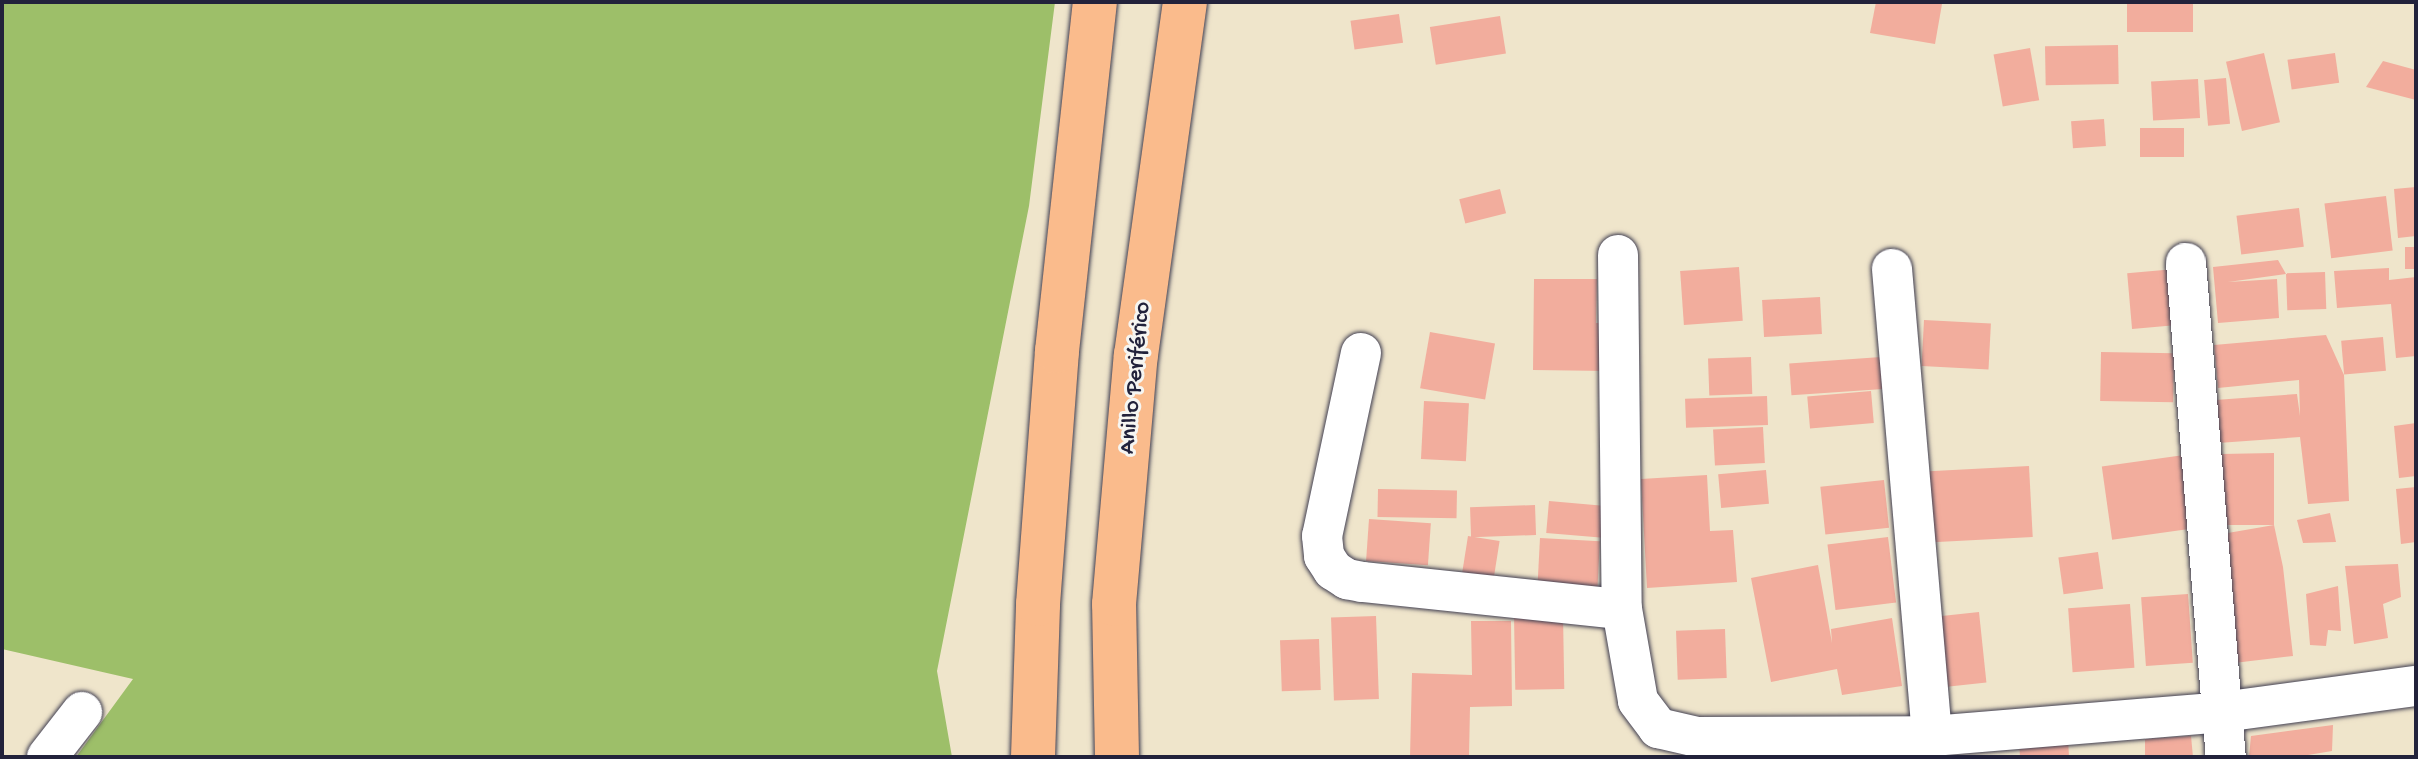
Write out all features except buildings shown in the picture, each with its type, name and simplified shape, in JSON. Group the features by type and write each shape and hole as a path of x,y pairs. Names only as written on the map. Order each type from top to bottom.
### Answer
{"highway":[{"path":"1033,757 1038,604 1057,351 1095,2"},
{"name":"Anillo Periférico","path":"1117,757 1114,604 1135,371 1185,2"}],"street":[{"path":"1618,255 1622,609 1638,701 1658,728 1696,737 1932,736 2223,712 2416,686"},
{"path":"2186,263 2226,757"},
{"path":"1892,269 1932,736"},
{"path":"1361,353 1322,536 1324,556 1333,570 1347,579 1363,582 1622,609"},
{"path":"47,757 82,712"}],"green space":[{"path":"2,2 1055,2 1029,206 937,671 952,757 76,757 133,679 2,649"}]}
